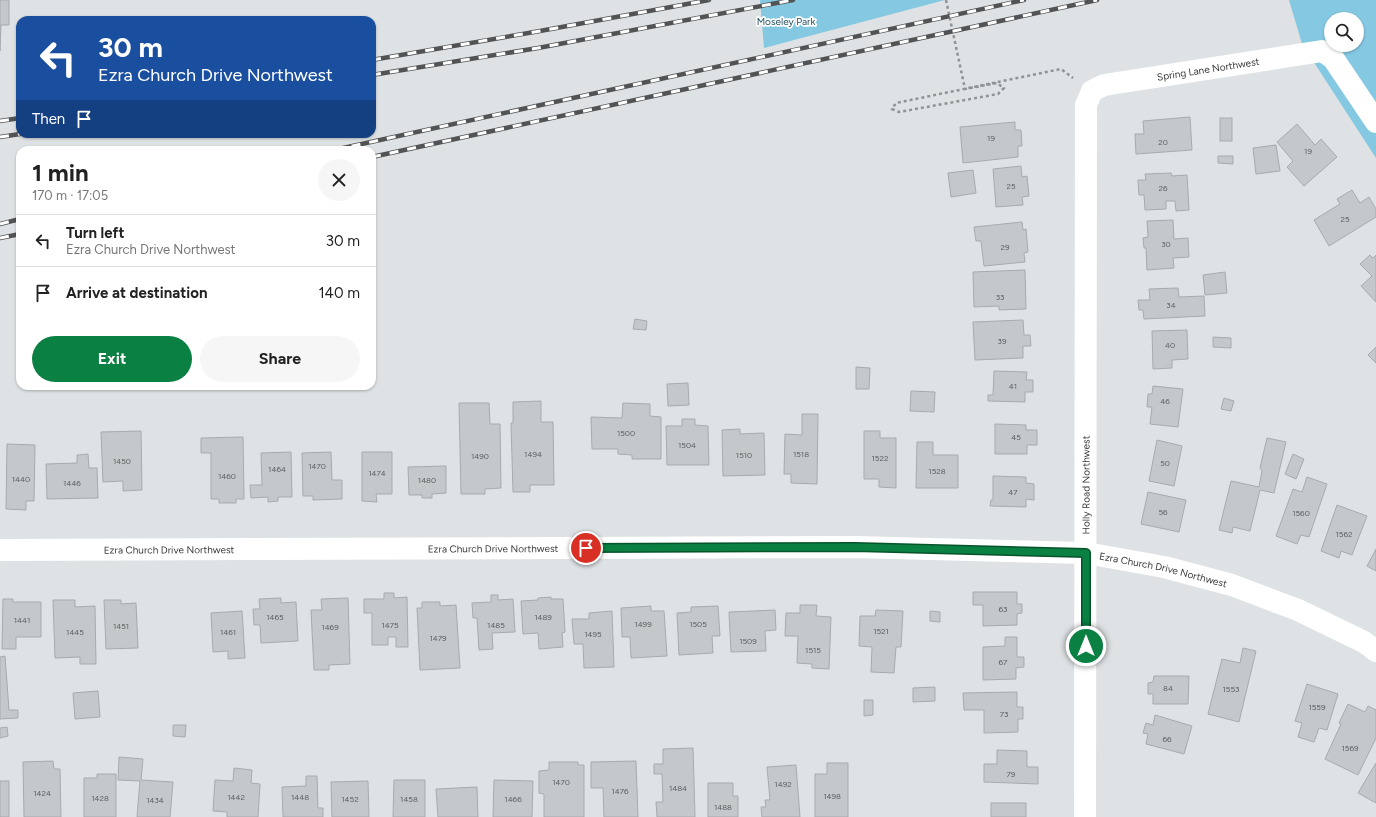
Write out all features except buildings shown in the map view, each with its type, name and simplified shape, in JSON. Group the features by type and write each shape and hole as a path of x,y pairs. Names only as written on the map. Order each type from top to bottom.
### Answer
{"street":[{"name":"Spring Lane Northwest","path":"1092,91 1104,85 1322,51 1333,58 1376,122"},
{"name":"Holly Road Northwest","path":"1085,817 1086,105 1092,91"},
{"name":"Ezra Church Drive Northwest","path":"0,550 855,547 1086,553 1164,567 1232,585 1298,610 1364,642 1376,651"}],"path":[{"path":"946,0 965,89 997,83 1004,88 998,94 899,112 892,109 896,103 962,90 969,88 1061,69 1092,91"}],"green space":[{"name":"Moseley Park","path":"760,0 945,0 764,48"},
{"path":"1289,0 1376,0 1376,158 1302,44"}],"railway":[{"path":"376,59 709,0"},
{"path":"376,74 538,48 793,0"},
{"path":"352,146 1024,0"},
{"path":"376,156 1097,0"},
{"path":"0,121 16,119"},
{"path":"0,137 16,135"},
{"path":"0,224 16,220"},
{"path":"0,238 16,235"}],"route":[{"path":"586,548 855,547 1086,553 1086,646"}]}
